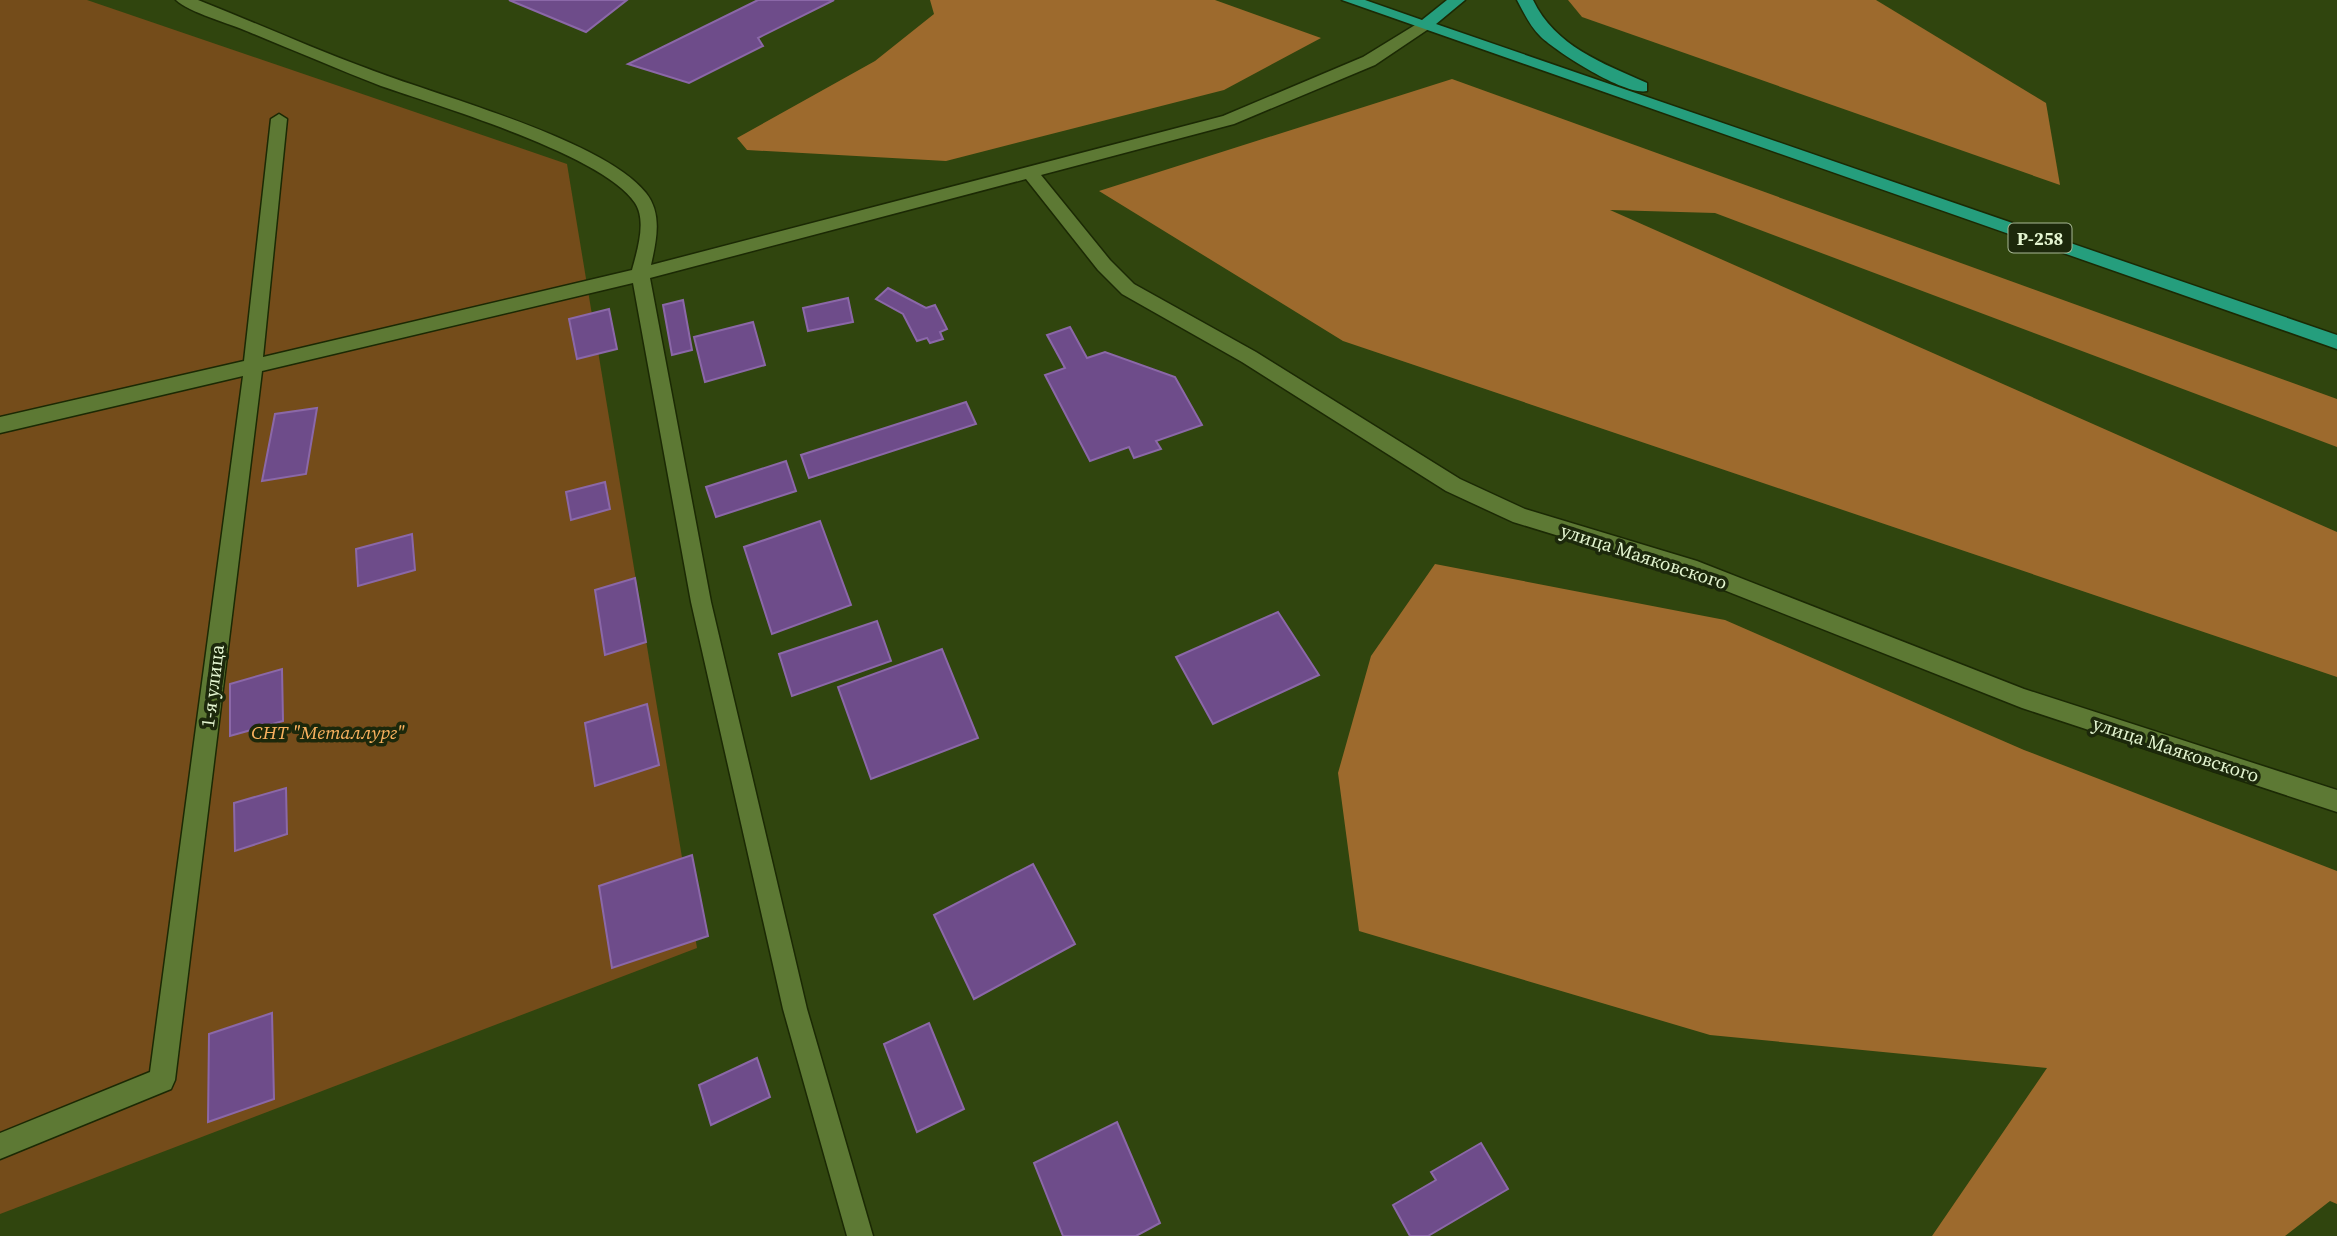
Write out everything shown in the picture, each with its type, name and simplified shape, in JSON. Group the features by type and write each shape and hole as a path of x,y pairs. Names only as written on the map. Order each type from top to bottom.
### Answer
{"main road":[{"name":"Р-258","path":"1350,0 2337,342"},
{"path":"1425,25 1457,0"},
{"path":"1525,0 1537,25 1563,48 1744,135"}],"street":[{"path":"184,0 360,72 547,142 602,167 640,198 646,212 648,244 640,274 701,602 795,1009 860,1236"},
{"path":"0,425 640,274 1228,120 1370,61 1425,25"},
{"name":"1-я улица","path":"0,1146 162,1080 253,367 279,119"},
{"name":"улица Маяковского","path":"1030,172 1104,265 1128,289 1249,357 1453,485 1520,516 1690,567 2022,698 2337,801"}],"green space":[{"name":"СНТ \"Металлург\"","path":"0,0 87,0 567,164 697,948 0,1214"}],"shaded area":[{"path":"930,0 1215,0 1321,38 1224,90 946,161 747,150 737,138 875,61 934,14"},
{"path":"1568,0 1876,0 2046,103 2060,185 1582,17"},
{"path":"1452,79 2337,399 2337,447 1715,213 1610,210 2337,532 2337,677 1343,341 1099,191"},
{"path":"1435,564 1725,620 2024,750 2337,871 2337,1204 2330,1201 2285,1236 1932,1236 2047,1068 1710,1035 1359,931 1338,773 1371,656"}],"building":[{"path":"509,0 627,0 586,32"},
{"path":"758,0 834,0 758,38 763,46 689,83 628,64"},
{"path":"888,288 926,308 935,305 947,329 940,332 943,339 930,343 927,338 917,341 903,314 876,299"},
{"path":"848,298 853,322 808,331 803,308"},
{"path":"683,300 692,350 672,355 663,305"},
{"path":"609,309 617,349 577,359 569,319"},
{"path":"753,322 765,365 705,382 694,337"},
{"path":"1070,327 1087,358 1105,352 1175,377 1202,425 1156,441 1161,449 1134,458 1129,447 1090,461 1045,375 1065,368 1047,335"},
{"path":"966,402 976,424 809,478 801,455"},
{"path":"317,408 306,474 262,481 275,414"},
{"path":"786,461 796,491 716,517 706,487"},
{"path":"605,482 610,509 571,520 566,492"},
{"path":"820,521 851,605 772,634 744,547"},
{"path":"412,534 415,570 358,586 356,549"},
{"path":"635,578 646,642 605,655 595,590"},
{"path":"1278,612 1319,675 1213,724 1176,657"},
{"path":"877,621 891,661 792,696 779,654"},
{"path":"942,649 978,738 871,779 838,687"},
{"path":"282,669 283,721 230,736 230,684"},
{"path":"647,704 659,765 595,786 585,723"},
{"path":"286,788 287,834 235,851 234,803"},
{"path":"692,855 708,936 612,968 599,886"},
{"path":"1033,864 1075,944 974,999 934,915"},
{"path":"272,1013 274,1099 208,1122 209,1034"},
{"path":"929,1023 964,1109 917,1132 884,1044"},
{"path":"757,1058 770,1097 711,1125 699,1085"},
{"path":"1117,1122 1160,1223 1136,1236 1063,1236 1034,1163"},
{"path":"1481,1143 1508,1189 1428,1236 1410,1236 1393,1205 1436,1180 1431,1172"}]}
